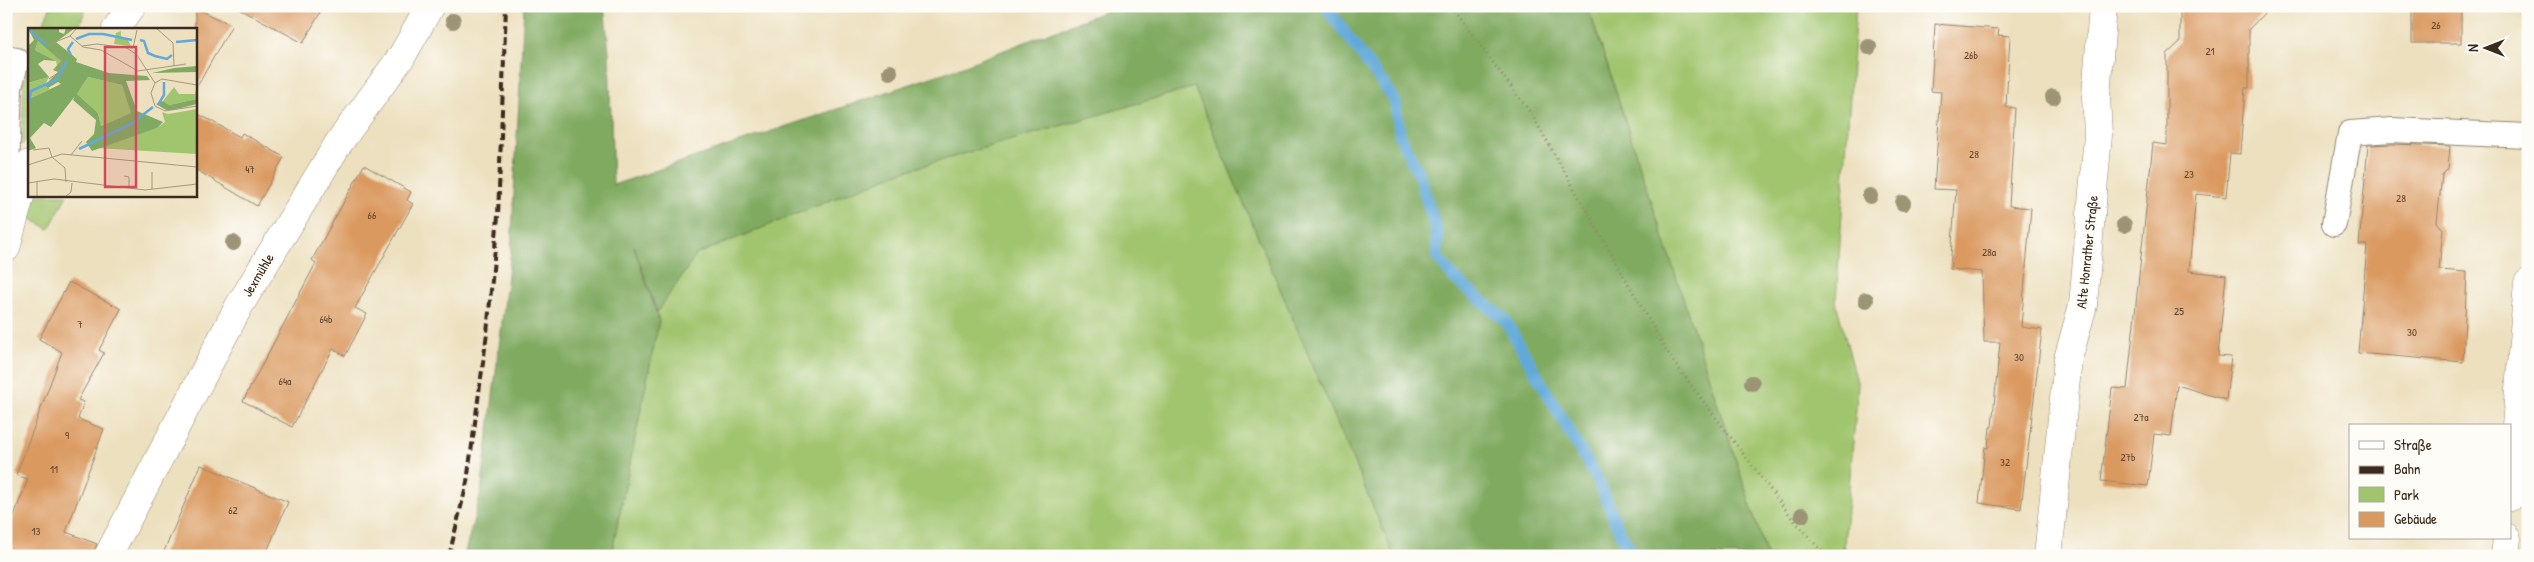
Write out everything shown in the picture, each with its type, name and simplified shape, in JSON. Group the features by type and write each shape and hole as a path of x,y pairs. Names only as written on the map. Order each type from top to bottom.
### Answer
{"street":[{"path":"117,28 132,6"},
{"name":"Jexmühle","path":"108,556 239,306 338,144 402,56 430,6"},
{"name":"Alte Honrather Straße","path":"2048,556 2068,359 2083,305 2098,135 2096,96 2104,6"},
{"path":"6,248 28,168"},
{"path":"2512,473 2528,283"},
{"path":"2506,556 2507,540"}],"lane":[{"path":"6,58 17,60 10,87 6,197"},
{"path":"2334,224 2350,133 2392,130 2528,136"}],"path":[{"path":"1451,6 1532,115 1672,360 1792,518 1826,556"}],"green space":[{"path":"51,6 87,6 78,28 41,28"},
{"path":"524,6 604,6 609,52 613,185 955,69 1119,6 1588,6 1767,556 1394,556 1194,87 898,173 697,254 657,312 634,246 659,321 611,556 464,556 481,493 511,250"},
{"path":"1588,6 1856,6 1836,302 1858,386 1843,556 1767,556"},
{"path":"28,61 28,138 22,145 24,83"},
{"path":"1194,87 1394,556 611,556 659,321 657,312 697,254 898,173"},
{"path":"31,196 66,196 49,229 30,218"}],"building":[{"path":"235,6 324,6 303,43"},
{"path":"2180,6 2271,6 2249,29 2249,88 2245,88 2240,154 2230,153 2226,197 2196,194 2189,271 2226,275 2218,356 2231,357 2226,400 2177,385 2171,436 2154,434 2148,486 2101,481 2112,388 2127,389 2153,143 2167,145 2167,54 2180,42"},
{"path":"2412,6 2461,6 2461,43 2412,43"},
{"path":"195,8 232,25 196,88 196,28"},
{"path":"1935,24 1999,29 1998,35 2010,36 2006,107 2015,108 2009,206 2031,208 2021,327 2042,330 2021,509 1979,503 1985,447 1988,448 1990,427 1992,427 2000,342 1984,342 1982,272 1950,269 1956,190 1934,189 1941,92 1931,91"},
{"path":"196,113 240,137 242,133 284,157 257,206 196,170"},
{"path":"2368,145 2450,146 2448,169 2442,175 2437,222 2443,229 2439,270 2467,272 2463,362 2358,353 2367,245 2359,245"},
{"path":"364,165 411,192 407,200 413,204 355,308 367,314 345,356 333,349 292,427 243,401 316,263 312,260"},
{"path":"69,282 121,309 99,350 104,353 78,400 84,402 78,419 104,429 66,532 97,544 93,556 6,556 6,536 28,479 16,475 62,352 39,339"},
{"path":"201,465 288,502 265,556 162,556"}],"waterway":[{"path":"1325,6 1395,100 1400,136 1419,175 1437,233 1437,257 1454,278 1505,320 1598,481 1621,535 1635,556"}],"railway":[{"path":"449,556 467,482 487,333 498,216 506,6"}]}
